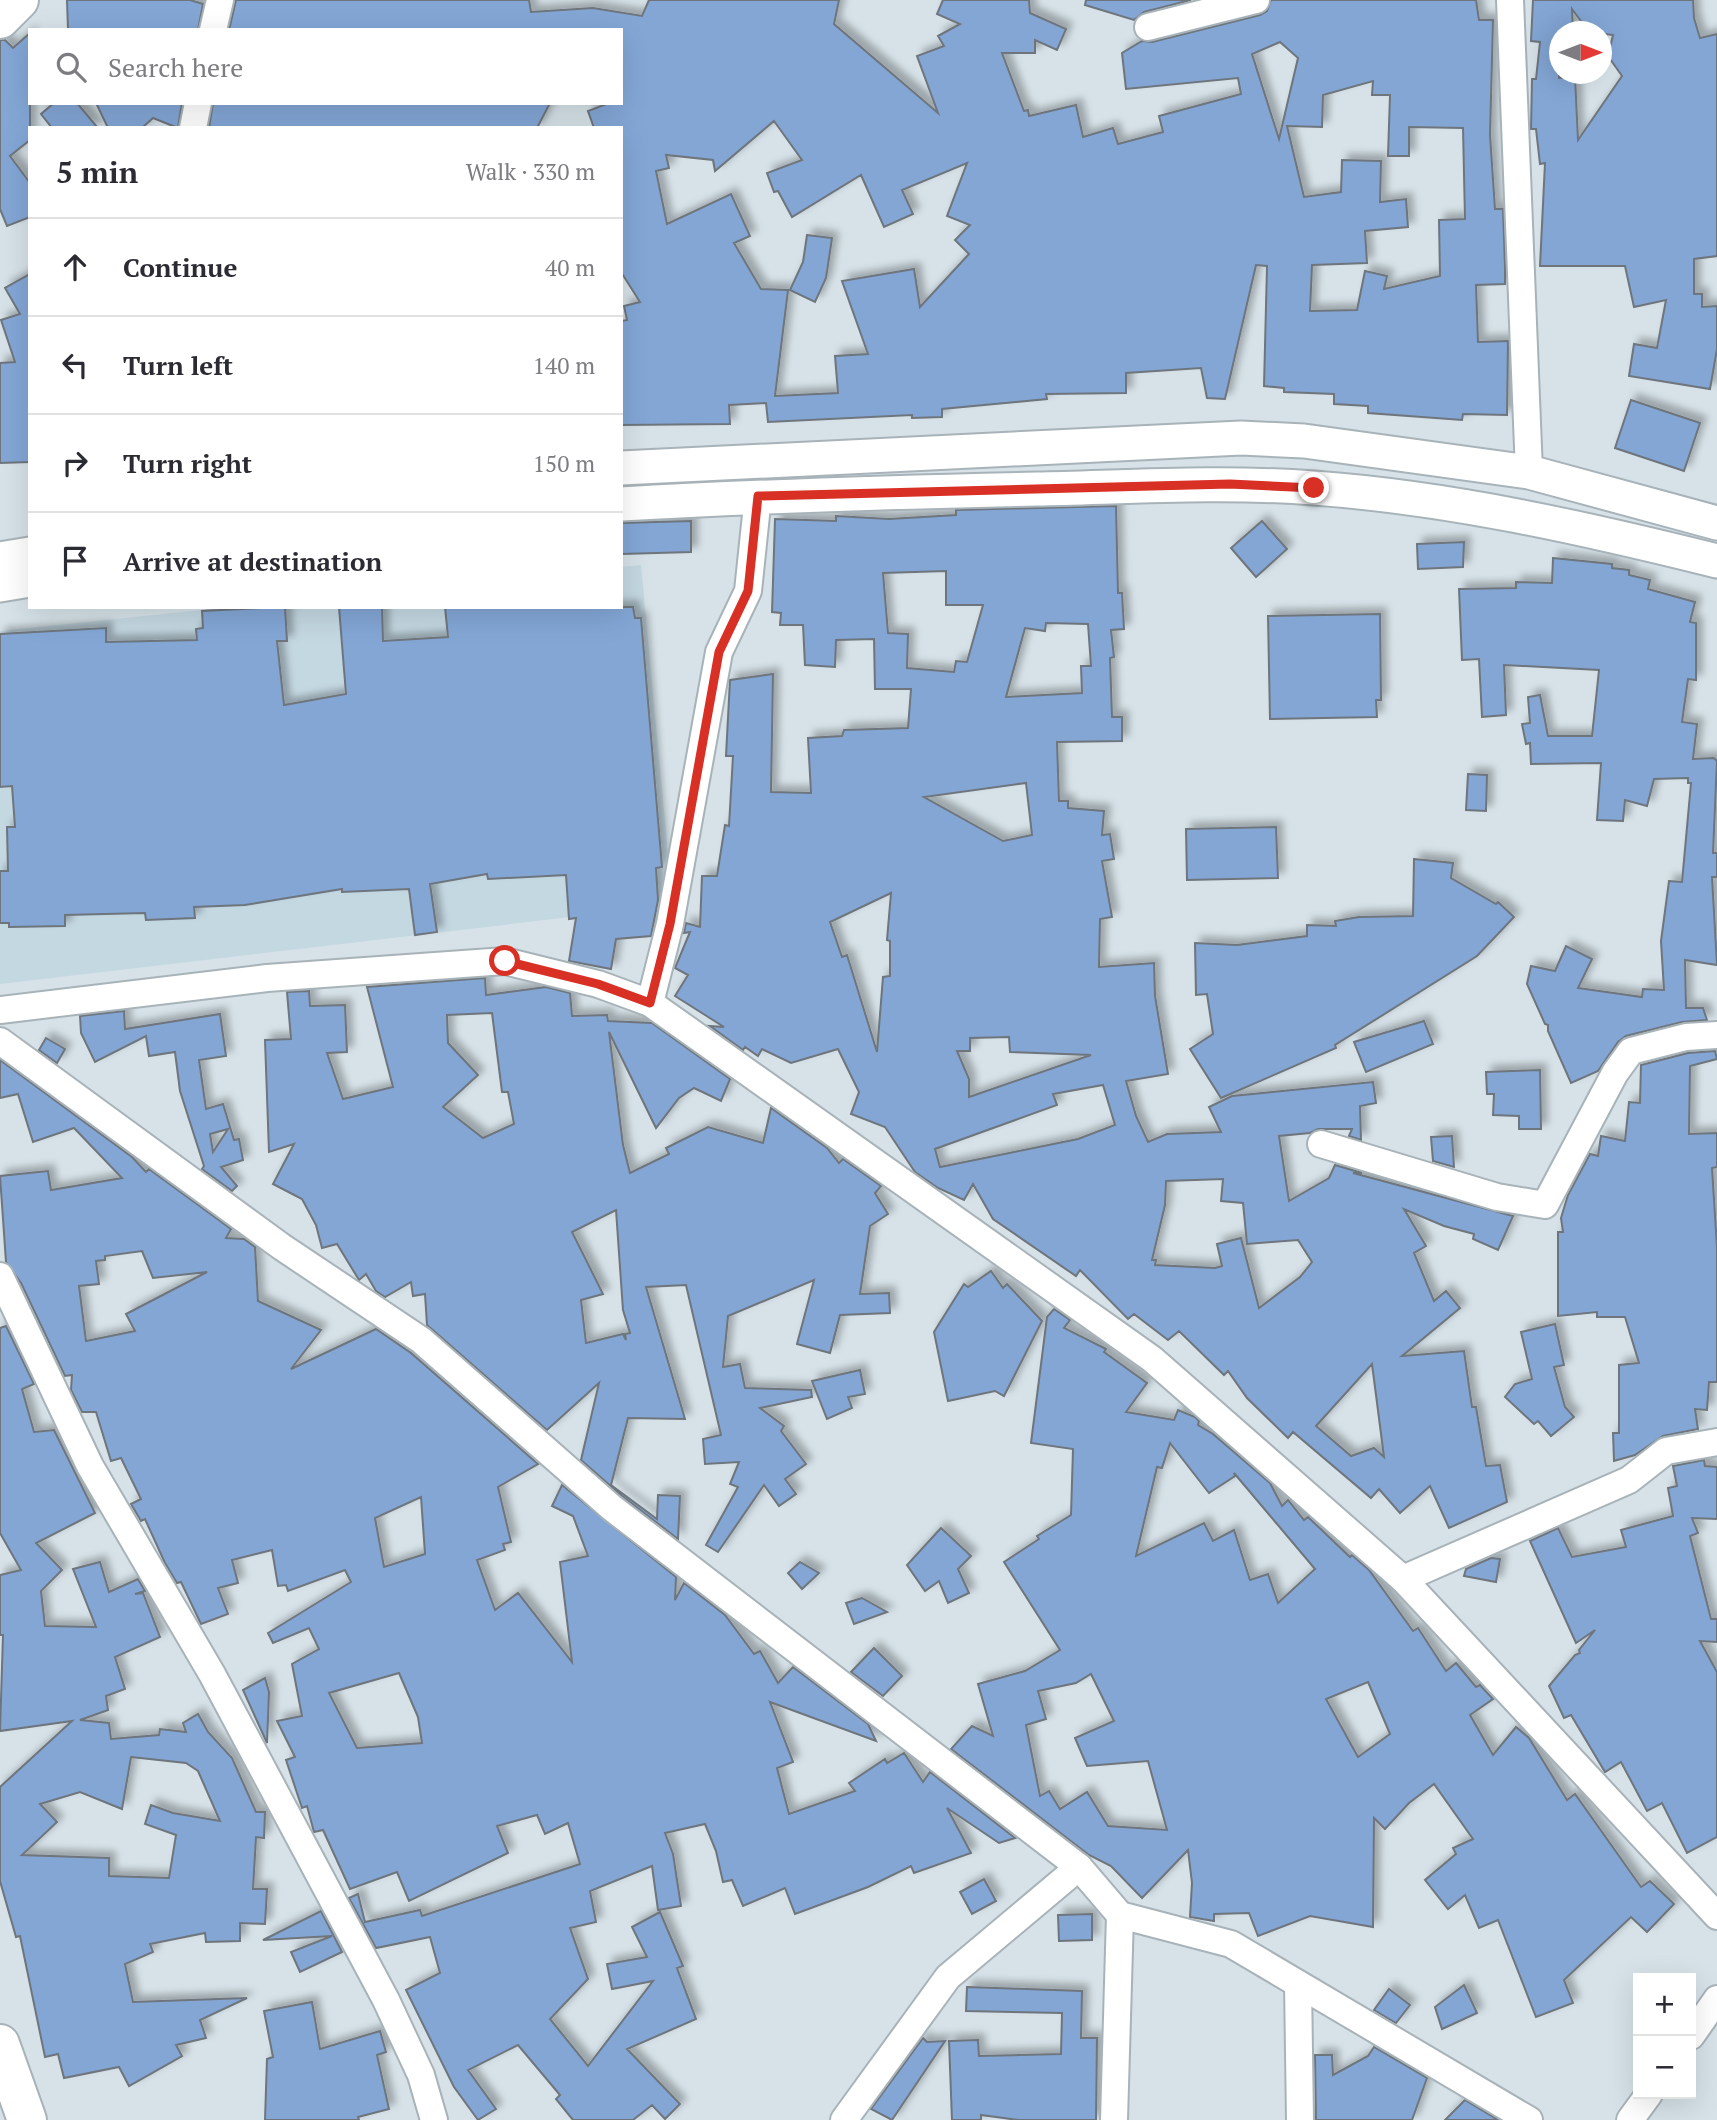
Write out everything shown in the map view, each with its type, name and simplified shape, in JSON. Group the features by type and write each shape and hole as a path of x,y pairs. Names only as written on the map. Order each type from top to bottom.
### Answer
{"highway":[{"path":"0,19 19,0"},
{"path":"0,2044 27,2120"}],"main road":[{"path":"623,468 1241,438 1329,444 1529,472 1717,523"},
{"path":"623,504 758,496 1230,484 1314,488 1558,521 1717,561"},
{"path":"0,559 28,554"},
{"path":"0,585 28,580"}],"street":[{"path":"213,28 220,0"},
{"path":"1148,27 1256,0"},
{"path":"1510,0 1529,472"},
{"path":"193,126 198,105"},
{"path":"650,1003 670,924 716,664 748,591 758,496"},
{"path":"0,1010 267,978 505,961 598,984 650,1003 1152,1359 1403,1579 1717,1916"},
{"path":"1321,1144 1497,1197 1545,1205 1615,1073 1631,1051 1686,1037 1717,1035"},
{"path":"0,1041 282,1247 421,1340 612,1508 1079,1867 1120,1915 1231,1944 1529,2120"},
{"path":"0,1276 90,1466 212,1674 386,2000 421,2075 434,2120"},
{"path":"1403,1579 1629,1480 1666,1451 1717,1441"},
{"path":"844,2120 948,1977 1079,1867"},
{"path":"1114,2120 1120,1915"},
{"path":"1298,1984 1300,2120"},
{"path":"1696,2029 1717,1999"},
{"path":"1630,2120 1645,2099"}],"shaded area":[{"path":"641,565 673,905 0,984 0,631 211,609 623,609 623,567"}],"building":[{"path":"67,0 190,0 203,4 198,28 68,28"},
{"path":"236,0 529,0 531,12 593,8 642,16 649,0 839,0 834,24 938,113 917,56 944,46 938,36 960,24 937,14 943,0 1029,0 1030,13 1066,29 1057,50 1035,40 1035,53 1002,53 1024,111 1028,110 1029,116 1076,105 1083,137 1113,128 1118,144 1163,132 1159,116 1241,94 1238,78 1126,89 1122,53 1142,41 1152,42 1260,15 1267,11 1271,0 1476,0 1479,20 1493,20 1490,135 1495,209 1503,209 1505,267 1505,284 1476,285 1478,342 1508,341 1507,415 1463,414 1462,420 1368,413 1368,406 1334,404 1334,394 1284,392 1284,388 1264,386 1267,266 1256,265 1225,399 1207,398 1201,368 1126,373 1126,393 1046,394 1047,399 942,409 942,417 912,418 912,415 768,422 766,403 729,405 730,424 623,425 623,321 627,320 624,306 640,302 623,275 623,126 593,126 588,111 604,105 623,105 623,28 229,28","holes":["1280,42 1298,58 1279,139 1252,54","1373,81 1372,95 1390,95 1388,156 1409,156 1409,127 1463,128 1465,219 1439,220 1440,276 1384,289 1387,276 1365,271 1357,310 1310,311 1312,265 1367,263 1365,231 1408,227 1406,199 1380,202 1381,161 1342,160 1341,192 1304,197 1287,126 1322,127 1323,95","774,121 802,160 767,173 774,192 778,191 792,217 861,175 884,227 913,214 902,190 967,163 947,216 970,225 955,240 969,254 920,307 914,269 842,281 868,354 835,356 838,393 775,396 788,290 761,289 734,243 750,236 731,194 667,224 656,171 669,168 666,155 713,160 715,171"]},
{"path":"1086,0 1191,0 1144,12 1134,20 1085,5"},
{"path":"1533,0 1693,0 1694,18 1700,38 1717,34 1717,256 1694,259 1694,294 1702,294 1702,307 1717,306 1717,349 1710,389 1629,376 1634,344 1657,348 1666,300 1634,307 1625,266 1540,266 1545,163 1540,164 1536,129 1531,129 1532,79 1536,79 1540,42 1531,41"},
{"path":"28,35 28,142 10,156 28,180 28,218 7,226 0,209 0,40 5,40 13,48"},
{"path":"52,105 79,105 96,126 50,126 41,114"},
{"path":"97,105 182,105 178,126 153,118 144,126 107,126"},
{"path":"213,105 549,105 538,126 209,126"},
{"path":"807,235 832,238 826,278 815,302 790,290 803,262"},
{"path":"28,275 28,462 0,463 0,363 15,362 1,320 20,314 5,288"},
{"path":"1631,400 1700,423 1684,471 1615,448"},
{"path":"1116,506 1118,593 1122,593 1124,629 1111,630 1114,657 1110,658 1112,717 1122,717 1122,741 1057,742 1059,801 1068,801 1068,808 1104,811 1102,835 1110,834 1114,859 1102,861 1112,917 1100,919 1099,967 1154,963 1155,996 1168,1074 1126,1081 1136,1116 1148,1142 1167,1134 1221,1132 1209,1107 1232,1096 1373,1082 1376,1103 1360,1106 1361,1140 1349,1136 1352,1129 1318,1129 1310,1133 1279,1136 1289,1201 1329,1178 1335,1165 1362,1173 1353,1173 1513,1216 1498,1250 1473,1239 1474,1234 1444,1226 1404,1209 1426,1246 1414,1253 1434,1301 1446,1291 1460,1308 1402,1356 1464,1351 1472,1407 1476,1407 1486,1466 1500,1465 1507,1502 1449,1528 1430,1486 1400,1513 1379,1489 1371,1498 1293,1432 1288,1438 1247,1398 1228,1371 1224,1375 1179,1331 1168,1340 1134,1314 1128,1319 1080,1270 1076,1276 993,1219 973,1184 964,1200 938,1188 915,1172 885,1127 851,1114 859,1092 838,1049 791,1063 762,1049 758,1056 745,1047 743,1050 710,1026 724,1027 675,996 688,975 675,968 690,932 684,933 686,923 700,927 702,876 717,876 725,825 729,826 733,756 726,756 730,680 773,674 771,792 811,793 808,738 842,736 844,730 908,728 911,689 875,689 874,639 836,640 835,667 805,665 803,625 780,625 781,613 772,612 775,519 836,521 836,516 889,519 956,515 956,510","holes":["946,571 946,605 983,605 967,662 956,661 954,672 907,668 908,634 888,633 883,573","1046,623 1088,624 1091,666 1081,666 1082,693 1006,697 1025,628 1045,631","1026,783 1032,835 1003,841 924,797","891,893 887,940 890,941 890,976 883,977 877,1052 847,955 842,957 830,922","1009,1037 1010,1052 1091,1055 969,1097 969,1079 957,1051 970,1051 970,1038","1103,1085 1115,1125 1078,1139 940,1167 935,1149 1057,1105 1053,1094","1223,1179 1221,1201 1243,1203 1247,1244 1298,1240 1312,1262 1300,1277 1259,1308 1241,1238 1217,1244 1222,1266 1215,1268 1155,1265 1156,1260 1152,1260 1165,1205 1166,1181","1372,1364 1384,1457 1374,1448 1351,1456 1316,1426"]},
{"path":"691,521 691,552 623,554 623,523"},
{"path":"1262,521 1287,549 1256,577 1231,548"},
{"path":"1464,542 1463,567 1418,569 1417,544"},
{"path":"1553,558 1612,564 1612,568 1629,570 1629,575 1650,580 1648,589 1695,602 1690,622 1696,623 1696,680 1688,679 1682,722 1697,724 1693,759 1714,758 1717,761 1713,853 1717,853 1717,877 1712,877 1717,965 1685,960 1686,1008 1703,1008 1707,1020 1682,1022 1626,1036 1618,1042 1598,1071 1571,1083 1548,1031 1548,1025 1545,1024 1527,984 1531,966 1555,971 1566,946 1592,959 1578,988 1642,997 1643,989 1664,990 1661,941 1669,881 1682,882 1691,783 1688,783 1688,778 1654,779 1647,806 1625,800 1623,821 1597,820 1601,763 1531,764 1530,743 1526,744 1522,724 1530,723 1528,697 1540,695 1548,736 1592,736 1599,670 1504,665 1506,715 1482,717 1479,659 1462,660 1459,589 1516,588 1516,582 1552,583"},
{"path":"633,607 635,618 641,618 662,867 656,868 658,900 651,936 616,939 611,969 569,961 576,918 569,919 566,875 488,879 487,874 430,884 437,932 415,935 409,889 342,892 342,889 245,905 194,907 195,918 146,920 145,913 65,915 65,926 9,927 9,923 0,923 0,871 8,871 7,827 15,827 12,786 0,787 0,634 106,628 106,642 197,640 196,629 203,628 202,611 285,609 287,641 277,641 284,705 346,694 339,609 382,609 383,641 448,637 445,609"},
{"path":"1380,614 1381,700 1376,700 1377,717 1270,719 1268,616"},
{"path":"1468,774 1487,775 1486,811 1466,810"},
{"path":"1276,827 1278,878 1187,880 1186,829"},
{"path":"1414,859 1453,863 1451,878 1496,904 1498,902 1514,917 1477,956 1335,1045 1336,1048 1221,1098 1190,1049 1213,1034 1207,994 1196,995 1195,943 1237,945 1307,936 1307,925 1336,926 1335,921 1359,917 1413,916"},
{"path":"485,978 486,995 546,987 570,993 572,1016 607,1015 608,1021 652,1023 730,1079 721,1101 694,1088 679,1098 656,1128 609,1032 623,1145 630,1173 669,1154 666,1148 708,1127 763,1143 771,1108 827,1148 839,1163 843,1159 881,1186 875,1193 888,1214 870,1226 860,1294 889,1293 890,1313 840,1315 830,1353 797,1344 814,1280 728,1316 723,1367 740,1364 745,1388 811,1390 812,1397 760,1408 784,1426 781,1431 806,1464 785,1479 796,1494 779,1506 764,1485 718,1552 706,1545 738,1487 730,1484 739,1462 705,1464 703,1439 721,1435 686,1285 646,1287 685,1419 628,1418 611,1485 657,1519 658,1495 680,1496 678,1539 622,1496 581,1460 599,1383 547,1430 427,1325 425,1294 413,1296 411,1282 385,1297 376,1291 366,1274 359,1280 337,1244 322,1248 316,1225 302,1199 273,1184 294,1144 269,1152 265,1040 291,1039 287,992 309,991 310,1006 345,1005 347,1052 327,1053 343,1099 393,1087 367,987","holes":["492,1013 502,1092 508,1092 514,1124 483,1138 443,1107 478,1075 448,1043 447,1015","616,1210 623,1310 630,1333 625,1334 626,1340 623,1334 586,1343 581,1300 603,1294 572,1232"]},
{"path":"124,1011 125,1029 220,1014 226,1056 199,1060 206,1109 223,1104 234,1140 239,1139 243,1160 221,1167 237,1186 232,1191 202,1169 204,1166 180,1091 175,1052 149,1056 146,1036 95,1062 81,1033 80,1016","holes":["228,1129 213,1152 210,1134"]},
{"path":"1424,1021 1433,1044 1366,1072 1354,1042"},
{"path":"46,1038 65,1049 57,1063 39,1050"},
{"path":"1715,1051 1717,1059 1690,1066 1689,1134 1717,1133 1717,1167 1712,1168 1717,1247 1717,1382 1709,1382 1707,1410 1695,1409 1698,1429 1663,1436 1635,1455 1614,1461 1613,1433 1619,1433 1619,1365 1639,1363 1625,1317 1597,1317 1597,1312 1558,1316 1558,1232 1563,1232 1561,1218 1568,1195 1590,1154 1598,1156 1601,1136 1625,1141 1629,1102 1640,1103 1641,1065 1688,1053"},
{"path":"0,1060 132,1157 146,1172 149,1169 231,1229 226,1238 244,1239 255,1247 258,1301 321,1330 291,1369 376,1329 411,1353 538,1464 498,1487 511,1542 503,1544 505,1550 477,1560 495,1610 518,1593 572,1662 560,1562 588,1556 573,1516 552,1506 562,1485 676,1577 675,1600 684,1583 725,1615 754,1654 760,1651 778,1683 793,1667 868,1724 876,1741 770,1702 793,1762 777,1768 789,1814 855,1791 849,1783 885,1759 887,1763 904,1753 923,1782 930,1772 1015,1838 999,1843 947,1808 971,1853 914,1873 911,1866 868,1887 795,1914 785,1888 743,1906 732,1880 723,1882 716,1851 705,1824 665,1833 673,1854 681,1906 658,1910 652,1866 590,1891 596,1922 570,1928 588,1979 550,2019 588,2066 653,1981 612,1989 607,1964 647,1957 632,1927 660,1912 683,1966 677,1968 696,2019 627,2049 680,2104 665,2119 652,2105 633,2120 573,2120 556,2099 560,2095 518,2045 468,2070 496,2109 478,2120 454,2087 406,1990 440,1973 430,1937 376,1948 349,1898 358,1894 365,1922 420,1910 422,1916 580,1864 568,1823 545,1834 537,1815 497,1826 508,1853 409,1901 397,1872 350,1889 323,1830 314,1832 307,1806 302,1808 286,1760 295,1757 277,1721 302,1716 292,1664 319,1649 309,1628 273,1643 268,1633 351,1582 345,1570 288,1591 286,1585 278,1586 272,1550 232,1560 238,1583 218,1588 228,1614 201,1624 181,1582 177,1583 165,1563 145,1519 141,1521 131,1504 141,1499 121,1458 111,1461 96,1412 82,1412 71,1390 72,1375 65,1376 21,1283 6,1262 0,1176 48,1171 51,1190 122,1178 74,1128 33,1142 18,1094 0,1098","holes":["142,1251 153,1278 207,1272 126,1314 135,1331 86,1341 79,1286 99,1284 96,1261 105,1260 105,1256","421,1497 425,1554 384,1567 375,1518","399,1673 418,1717 422,1743 357,1748 329,1693"]},
{"path":"1540,1070 1541,1129 1519,1129 1519,1116 1493,1115 1494,1094 1487,1094 1486,1072"},
{"path":"1452,1136 1454,1167 1433,1161 1431,1137"},
{"path":"991,1271 1003,1288 1007,1284 1042,1321 1004,1396 995,1391 948,1401 934,1332 964,1284 968,1287"},
{"path":"1054,1309 1070,1320 1064,1328 1106,1349 1104,1352 1147,1383 1126,1412 1174,1420 1178,1410 1195,1417 1199,1421 1198,1425 1213,1434 1270,1483 1282,1506 1288,1500 1304,1520 1308,1517 1350,1557 1352,1555 1369,1570 1413,1631 1418,1628 1446,1671 1456,1663 1476,1687 1480,1685 1493,1699 1470,1715 1493,1755 1516,1727 1529,1738 1567,1800 1575,1794 1641,1887 1650,1881 1674,1904 1647,1932 1631,1917 1564,1980 1573,2003 1536,2017 1498,1920 1479,1928 1465,1895 1448,1909 1425,1880 1456,1854 1453,1848 1473,1839 1434,1784 1409,1803 1385,1829 1374,1818 1373,1927 1310,1916 1258,1936 1249,1913 1214,1914 1214,1921 1190,1917 1192,1883 1188,1850 1142,1898 1111,1866 1089,1855 951,1749 972,1726 993,1736 978,1684 1025,1671 1060,1650 1004,1562 1039,1539 1037,1536 1071,1515 1073,1449 1031,1443 1047,1317","holes":["1170,1443 1209,1493 1235,1476 1234,1473 1315,1569 1278,1603 1268,1574 1250,1580 1234,1530 1213,1541 1204,1523 1136,1556 1157,1467 1162,1468","1091,1674 1114,1721 1075,1738 1087,1766 1148,1761 1167,1830 1108,1826 1087,1792 1060,1809 1049,1791 1040,1796 1026,1725 1046,1719 1038,1691 1076,1683","1368,1682 1390,1734 1358,1757 1326,1699"]},
{"path":"1555,1324 1564,1365 1554,1367 1565,1407 1574,1417 1551,1436 1538,1421 1534,1424 1505,1397 1515,1384 1532,1379 1521,1332"},
{"path":"6,1326 34,1384 22,1389 34,1432 54,1430 95,1513 36,1543 62,1570 41,1591 45,1626 96,1627 73,1569 100,1562 109,1592 138,1579 145,1591 135,1594 143,1593 160,1637 115,1657 125,1689 106,1696 108,1710 80,1720 109,1723 111,1739 159,1735 160,1729 186,1732 183,1723 198,1714 208,1732 232,1758 256,1812 265,1812 264,1838 256,1837 253,1889 267,1889 265,1924 240,1923 240,1941 206,1942 205,1933 150,1944 153,1952 125,1964 133,2002 247,1998 200,2020 206,2038 176,2045 182,2056 129,2086 119,2067 64,2078 58,2054 45,2057 20,1936 16,1937 0,1881 0,1787 72,1721 0,1731 3,1635 0,1635 0,1575 21,1570 0,1533 0,1328","holes":["131,1757 186,1763 198,1771 220,1821 173,1813 151,1805 145,1824 176,1835 169,1878 109,1876 109,1858 22,1855 57,1822 40,1804 80,1792 122,1809"]},
{"path":"860,1370 865,1394 848,1397 852,1408 827,1419 812,1381"},
{"path":"1704,1460 1705,1466 1717,1467 1717,1519 1692,1518 1698,1533 1690,1536 1711,1619 1717,1619 1717,1642 1700,1641 1717,1672 1717,1837 1687,1853 1662,1803 1647,1811 1621,1762 1605,1772 1571,1715 1564,1718 1549,1686 1575,1655 1580,1653 1579,1650 1595,1630 1576,1643 1530,1541 1558,1528 1572,1557 1626,1547 1621,1530 1673,1516 1668,1488 1677,1486 1673,1466"},
{"path":"941,1528 971,1556 958,1569 969,1593 948,1603 939,1581 925,1591 907,1565"},
{"path":"1491,1558 1500,1559 1496,1582 1464,1576 1466,1569"},
{"path":"800,1562 819,1573 802,1589 788,1573"},
{"path":"862,1598 887,1612 854,1624 846,1603"},
{"path":"874,1648 902,1676 883,1696 851,1672"},
{"path":"265,1678 269,1692 267,1743 243,1690"},
{"path":"984,1879 996,1901 972,1914 960,1892"},
{"path":"321,1911 342,1952 300,1972 291,1952 332,1936 263,1940"},
{"path":"1092,1914 1092,1940 1059,1941 1058,1915"},
{"path":"1464,1985 1477,2013 1442,2029 1435,2007"},
{"path":"967,1987 1082,1991 1081,2038 1097,2038 1096,2120 1018,2120 981,2115 981,2120 952,2120 949,2041 978,2040 979,2056 1061,2054 1062,2013 966,2011"},
{"path":"1389,1989 1410,2005 1396,2023 1374,2010"},
{"path":"312,2002 320,2049 380,2031 386,2052 377,2055 389,2109 358,2117 359,2120 265,2120 267,2059 273,2057 264,2011"},
{"path":"923,2038 927,2042 945,2041 892,2120 871,2109"},
{"path":"1374,2047 1427,2078 1412,2120 1316,2120 1315,2055 1332,2055 1333,2075 1368,2056"},
{"path":"1465,2100 1498,2120 1445,2120"}],"route":[{"path":"505,961 598,984 650,1003 670,924 708,699 719,652 748,591 758,496 1230,484 1314,488"}]}
